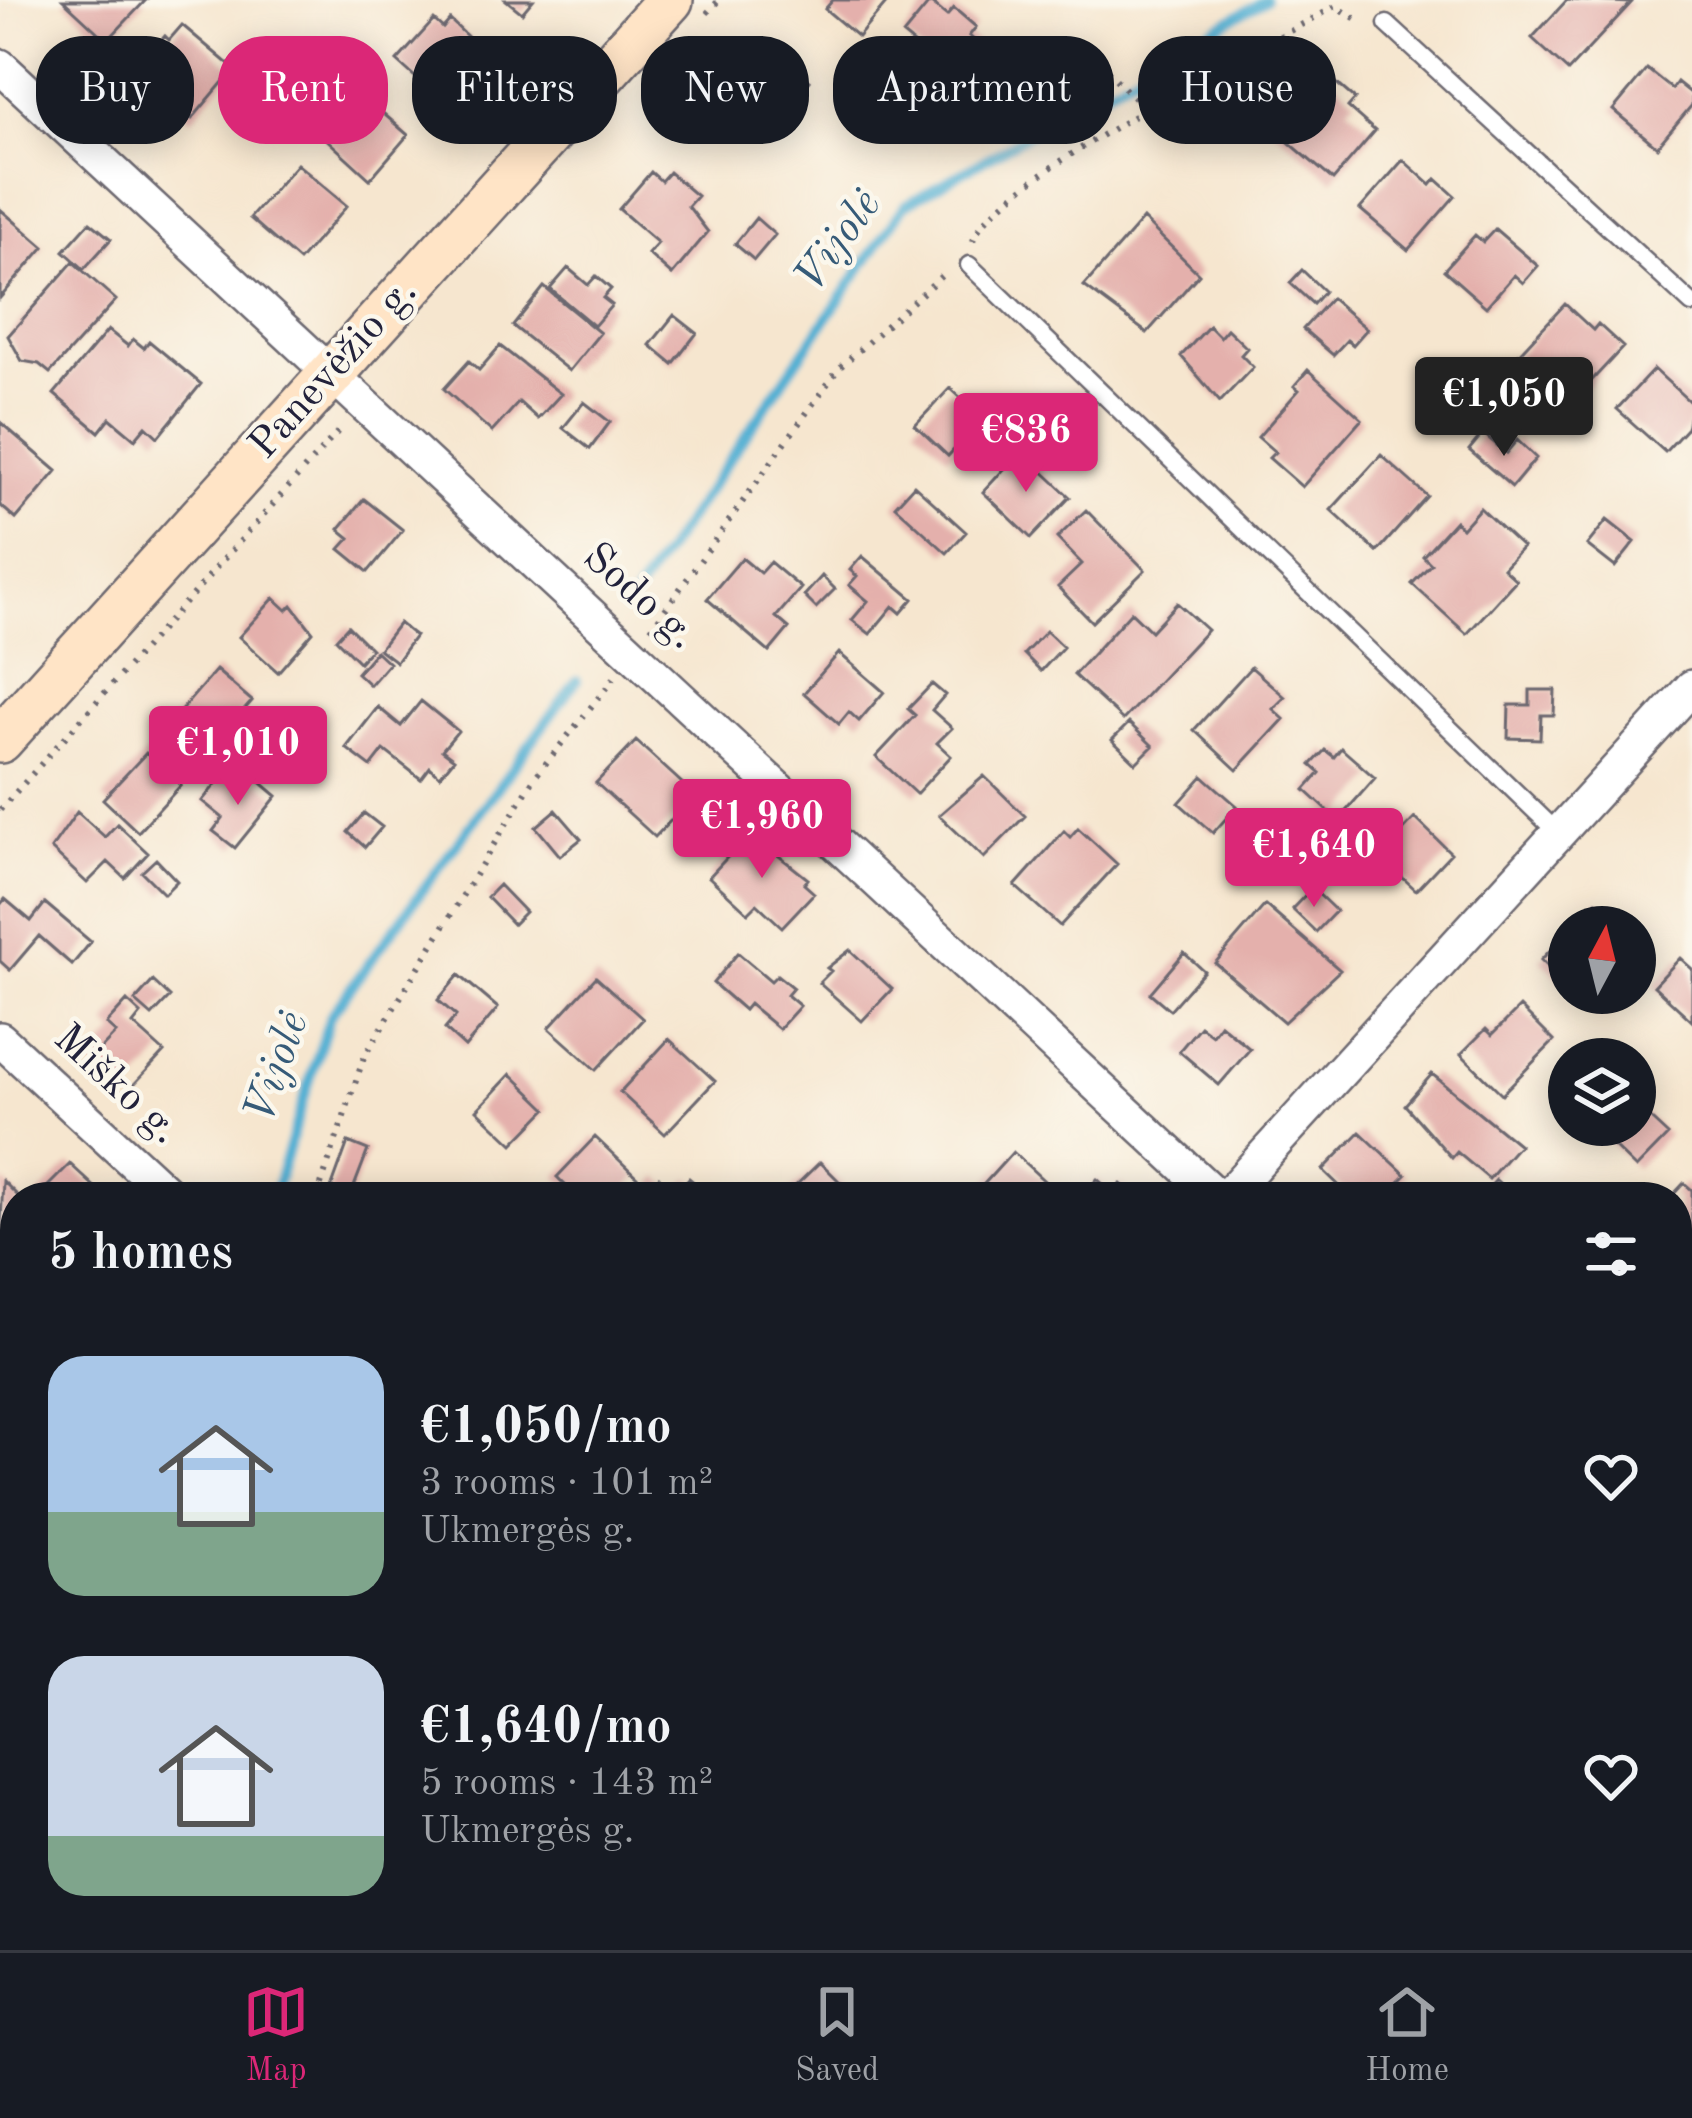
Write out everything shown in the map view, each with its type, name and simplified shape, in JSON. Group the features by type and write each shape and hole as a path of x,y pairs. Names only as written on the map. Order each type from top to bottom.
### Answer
{"street":[{"name":"Panevėžio g.","path":"0,740 664,2"},
{"name":"Sodo g.","path":"0,66 1205,1182"},
{"path":"1235,1182 1692,687"},
{"name":"Miško g.","path":"0,1039 155,1182"}],"lane":[{"path":"1387,24 1692,304"},
{"path":"970,258 1557,832"}],"path":[{"path":"1283,36 1336,6 1367,26 1387,24"},
{"path":"1114,77 1138,102"},
{"path":"322,1182 364,1057 535,777 634,652 839,368 970,258 977,225 997,206 1071,154 1138,118"}],"building":[{"path":"63,0 146,0 112,36 102,36"},
{"path":"506,0 533,0 522,13"},
{"path":"833,0 889,0 859,36 825,9"},
{"path":"1567,0 1631,3 1568,71 1532,38"},
{"path":"930,2 947,16 954,8 976,27 969,36 903,35"},
{"path":"434,20 443,28 450,20 467,36 420,36"},
{"path":"182,25 218,55 218,88 194,117 194,36 172,36"},
{"path":"412,44 412,74 397,61"},
{"path":"1647,69 1672,89 1677,82 1692,94 1692,105 1657,147 1613,110"},
{"path":"1336,83 1355,99 1348,107 1375,131 1333,180 1291,144 1336,144"},
{"path":"388,118 408,135 370,179 332,144 388,144"},
{"path":"1403,160 1431,185 1436,179 1455,196 1408,250 1360,209"},
{"path":"297,164 347,206 299,261 250,218"},
{"path":"651,172 661,181 669,172 697,196 688,206 708,232 672,275 648,254 658,243 619,209"},
{"path":"0,209 44,247 0,298"},
{"path":"756,218 775,235 754,260 735,244"},
{"path":"1143,219 1199,274 1147,333 1084,286"},
{"path":"90,222 111,239 84,269 64,251"},
{"path":"1495,229 1538,266 1523,283 1514,275 1486,307 1444,270 1475,235 1483,242"},
{"path":"73,262 116,300 50,373 39,364 22,361 8,336"},
{"path":"568,268 588,285 596,276 611,289 603,298 612,305 594,326 550,289"},
{"path":"1302,270 1324,291 1313,304 1290,283"},
{"path":"544,287 600,333 569,371 513,326"},
{"path":"1331,298 1367,329 1353,345 1347,340 1333,355 1303,329"},
{"path":"1565,304 1593,330 1598,324 1623,347 1567,407 1514,359"},
{"path":"674,315 697,333 673,364 650,345"},
{"path":"1209,326 1220,337 1227,329 1247,348 1241,355 1253,367 1220,402 1181,356"},
{"path":"108,330 128,346 133,339 144,348 149,341 201,384 158,437 146,426 135,439 110,418 99,432 54,394"},
{"path":"500,346 561,394 538,419 519,402 492,432 444,389 469,361 479,370"},
{"path":"1654,369 1692,404 1687,428 1665,452 1617,409"},
{"path":"1308,370 1362,419 1302,487 1269,458 1275,452 1258,437 1299,390 1294,386"},
{"path":"950,388 983,418 948,456 915,425"},
{"path":"584,402 610,422 590,449 563,428"},
{"path":"0,422 57,471 16,519 0,505"},
{"path":"1483,433 1506,453 1517,440 1536,458 1512,487 1469,450"},
{"path":"1021,451 1070,497 1031,538 983,492"},
{"path":"1381,455 1427,496 1377,552 1331,510"},
{"path":"914,485 966,532 947,553 895,506"},
{"path":"364,499 403,530 368,572 340,549 350,538 339,529"},
{"path":"1480,508 1522,547 1503,568 1516,580 1467,634 1412,584 1431,564 1423,556 1455,521 1462,528"},
{"path":"1086,510 1145,570 1092,622 1058,587 1082,564 1057,538"},
{"path":"1607,520 1635,542 1615,567 1587,545"},
{"path":"862,556 913,599 901,613 893,606 870,634 852,620 868,601 849,585 857,576 850,570"},
{"path":"742,558 760,573 770,562 801,588 776,617 789,628 769,652 707,599"},
{"path":"822,576 835,589 816,608 804,596"},
{"path":"274,598 287,610 292,605 313,632 278,672 239,637"},
{"path":"1177,603 1207,630 1123,720 1074,675 1131,612 1151,631"},
{"path":"399,623 415,636 396,662 379,649"},
{"path":"348,626 371,649 359,662 336,639"},
{"path":"1046,631 1063,647 1041,671 1024,654"},
{"path":"376,651 389,663 370,685 357,673"},
{"path":"839,653 884,692 859,721 849,712 839,724 804,693"},
{"path":"1251,667 1285,697 1273,709 1284,719 1237,770 1194,730"},
{"path":"216,670 252,701 206,754 170,723"},
{"path":"932,684 945,695 932,710 952,728 937,743 951,756 916,794 876,757 915,715 908,709"},
{"path":"1530,690 1555,690 1554,715 1541,715 1540,739 1508,738 1509,705 1530,705"},
{"path":"421,701 458,731 442,750 454,759 440,776 430,767 421,779 384,750 371,767 346,748 378,707 401,726"},
{"path":"1129,723 1153,746 1136,763 1112,740"},
{"path":"636,741 695,795 655,837 596,783"},
{"path":"1341,748 1375,778 1338,820 1305,790 1320,773 1311,765 1325,750 1334,757"},
{"path":"146,753 181,785 138,832 103,799"},
{"path":"224,774 247,792 257,779 277,796 235,848 213,831 223,818 202,801"},
{"path":"984,776 1025,816 984,858 939,815"},
{"path":"1203,776 1237,806 1213,833 1179,803"},
{"path":"556,810 581,839 560,856 536,827"},
{"path":"77,812 105,837 117,824 148,853 125,878 108,862 87,883 51,849"},
{"path":"364,813 382,827 365,847 348,832"},
{"path":"1415,818 1451,853 1416,890 1379,856"},
{"path":"1078,828 1117,864 1060,926 1015,886 1064,831 1070,837"},
{"path":"750,833 808,879 804,884 814,893 782,927 757,904 748,913 709,877"},
{"path":"156,859 177,881 164,894 142,872"},
{"path":"499,885 525,912 513,924 487,897"},
{"path":"1312,888 1336,911 1316,932 1292,909"},
{"path":"5,899 31,921 45,903 91,942 72,965 39,936 10,970 0,961 0,905"},
{"path":"1265,905 1340,970 1284,1022 1215,963"},
{"path":"850,950 892,989 862,1021 819,983 831,971 827,968"},
{"path":"738,953 771,981 777,975 793,988 787,995 800,1006 779,1029 749,1004 744,1010 713,983"},
{"path":"1184,953 1204,971 1170,1010 1150,993"},
{"path":"1680,958 1692,969 1692,1021 1656,988"},
{"path":"459,975 498,1008 465,1047 445,1029 456,1016 438,1000"},
{"path":"596,977 643,1019 596,1070 549,1028"},
{"path":"153,981 170,997 152,1016 135,1001"},
{"path":"127,1001 141,1014 133,1024 164,1052 124,1095 88,1062 116,1033 106,1024"},
{"path":"1520,1007 1551,1038 1548,1047 1502,1094 1461,1054 1486,1029 1492,1035"},
{"path":"1220,1024 1250,1049 1219,1085 1179,1051 1200,1026 1212,1035"},
{"path":"669,1039 715,1081 665,1134 620,1092"},
{"path":"511,1074 547,1109 513,1144 477,1110"},
{"path":"1432,1074 1519,1145 1489,1179 1457,1152 1452,1158 1405,1105"},
{"path":"1656,1124 1668,1135 1636,1168 1613,1146 1656,1146"},
{"path":"1360,1132 1406,1175 1399,1182 1335,1182 1323,1170"},
{"path":"595,1137 637,1177 632,1182 562,1182 557,1177"},
{"path":"348,1142 368,1150 356,1182 333,1182"},
{"path":"1013,1152 1045,1182 986,1182"},
{"path":"820,1162 840,1182 799,1182"},
{"path":"70,1164 89,1182 52,1182"}],"waterway":[{"name":"Vijolė","path":"632,600 905,205 1265,0"},
{"name":"Vijolė","path":"278,1182 330,1016 577,680"}]}
